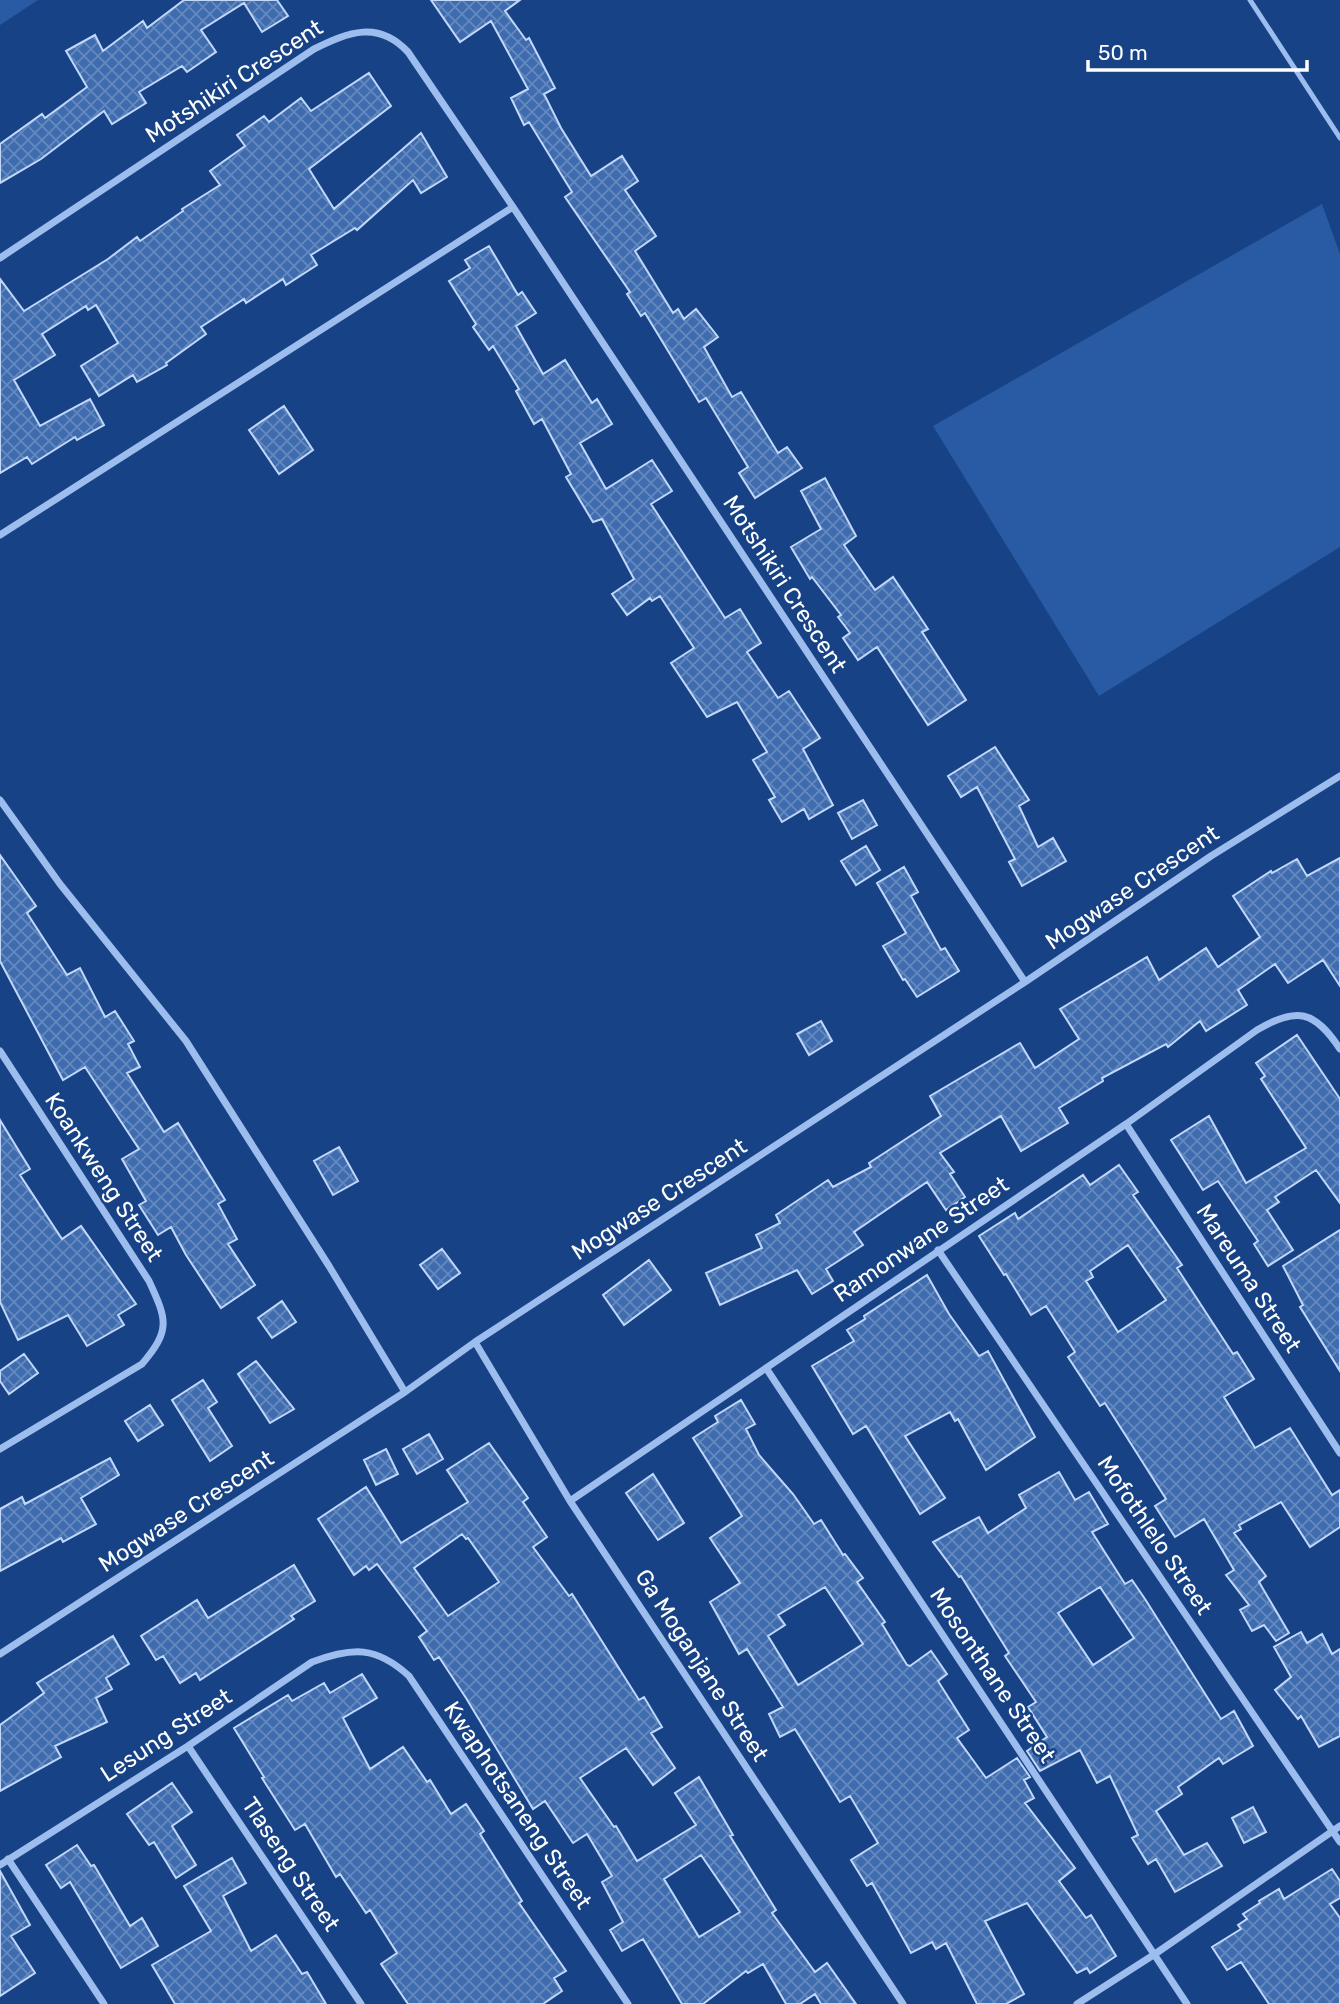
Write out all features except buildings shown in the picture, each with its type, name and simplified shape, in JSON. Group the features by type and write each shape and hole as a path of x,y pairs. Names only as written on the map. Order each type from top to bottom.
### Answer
{"street":[{"name":"Motshikiri Crescent","path":"0,258 314,49 342,35 375,32 395,38 408,52 513,207 1025,982"},
{"path":"0,535 513,207"},
{"name":"Mogwase Crescent","path":"0,1654 404,1392 475,1342 1025,982 1211,856 1340,776"},
{"path":"0,800 60,884 186,1041 329,1266 404,1392"},
{"name":"Ramonwane Street","path":"570,1501 1126,1124 1275,1019 1295,1014 1313,1018 1328,1031 1340,1049"},
{"name":"Koankweng Street","path":"0,1051 149,1281 160,1305 164,1328 157,1347 142,1364 0,1449"},
{"name":"Mareuma Street","path":"1126,1124 1340,1453"},
{"name":"Mofothlelo Street","path":"938,1250 1336,1828 1340,1842"},
{"name":"Ga Moganjane Street","path":"475,1342 570,1501 903,2004"},
{"name":"Mosonthane Street","path":"766,1368 1187,2004"},
{"name":"Lesung Street","path":"0,1865 188,1746 312,1662 333,1654 358,1651"},
{"name":"Kwaphotsaneng Street","path":"358,1651 380,1655 409,1676 628,2004"},
{"name":"Tlaseng Street","path":"188,1746 361,2004"},
{"path":"1077,2004 1155,1954 1336,1828"},
{"path":"8,1859 104,2004"}],"lane":[{"path":"1250,0 1340,138"}],"shaded area":[{"path":"0,0 38,0 0,25"},
{"path":"1322,204 1340,254 1340,547 1099,696 933,426"}]}
